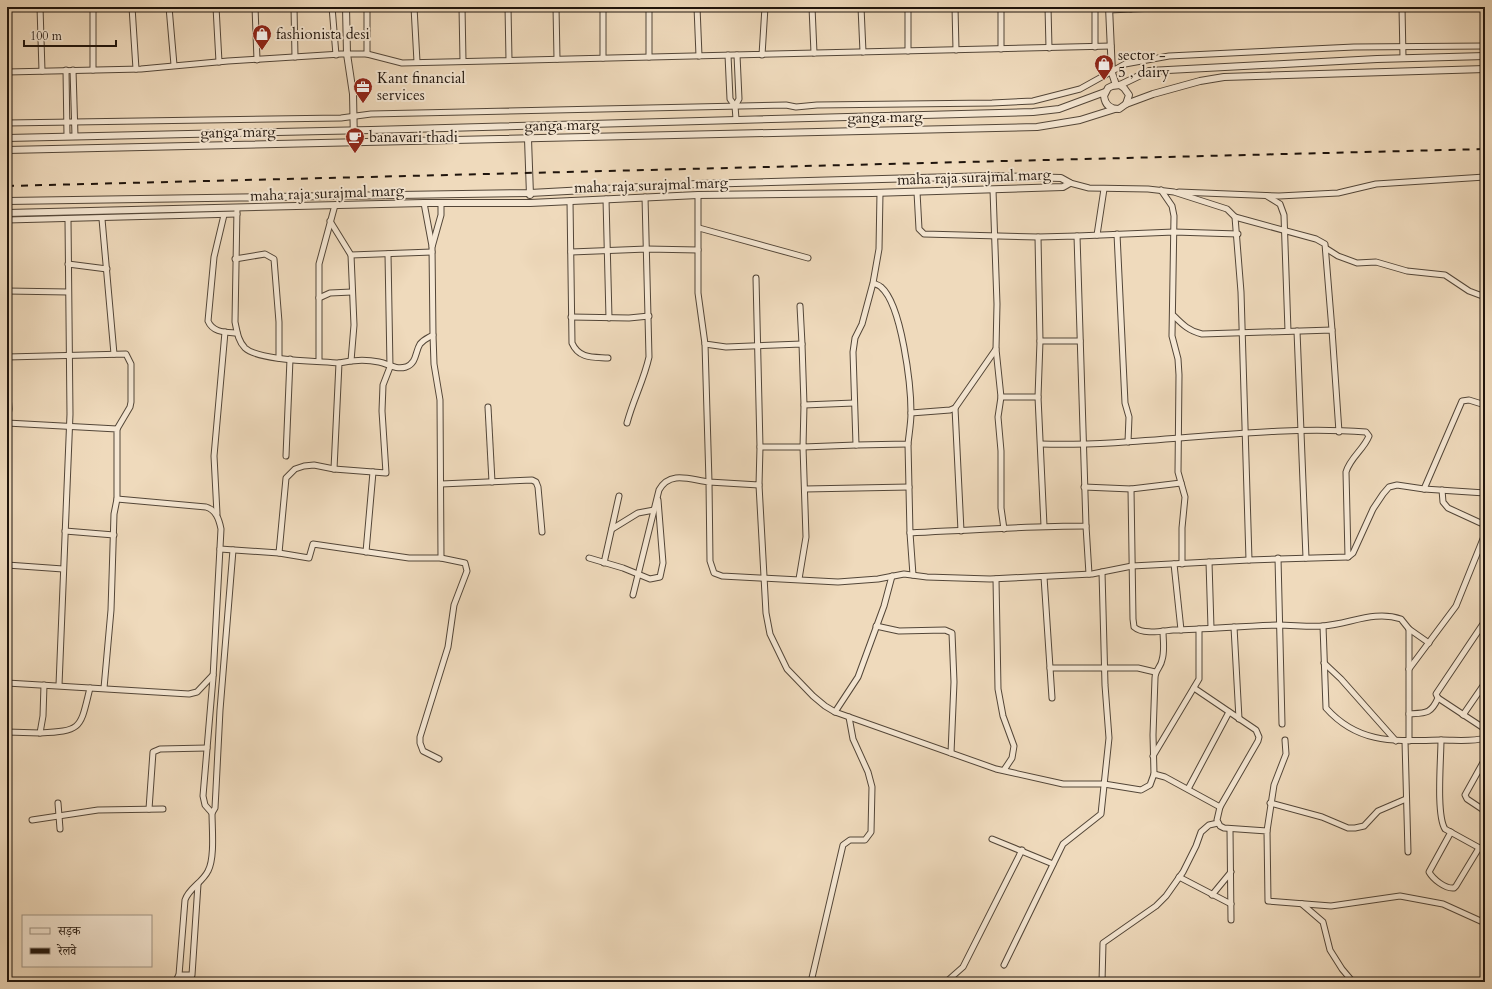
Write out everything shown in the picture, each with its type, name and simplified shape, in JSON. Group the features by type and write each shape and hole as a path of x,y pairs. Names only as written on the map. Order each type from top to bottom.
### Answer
{"street":[{"path":"40,7 42,71"},
{"path":"93,70 94,7"},
{"path":"132,7 136,69"},
{"path":"169,7 174,66"},
{"path":"216,7 219,62"},
{"path":"255,7 257,60"},
{"path":"294,7 295,57"},
{"path":"332,7 336,55"},
{"path":"346,7 347,54 354,117 354,143"},
{"path":"367,7 368,54"},
{"path":"414,7 417,62"},
{"path":"462,7 463,61"},
{"path":"508,7 509,60"},
{"path":"556,7 557,59"},
{"path":"603,7 603,58"},
{"path":"648,57 649,7"},
{"path":"697,7 698,56"},
{"path":"762,54 765,7"},
{"path":"812,7 814,53"},
{"path":"861,7 863,52"},
{"path":"908,7 908,51"},
{"path":"955,7 956,50"},
{"path":"1001,7 1001,49"},
{"path":"1048,7 1049,48"},
{"path":"1095,7 1095,47"},
{"path":"1126,104 1129,95 1124,88 1118,85 1112,73 1109,8 1184,7"},
{"path":"1402,7 1403,58"},
{"path":"7,72 136,69 347,54 368,54 391,61 417,62 1111,46"},
{"path":"7,123 75,121 288,120 354,117 371,114 408,115 735,106 786,105 796,107 817,105 1033,101 1080,89 1112,73 1125,64 1169,56 1354,47 1485,46"},
{"path":"728,55 730,99 735,106 736,120"},
{"path":"735,106 739,99 736,55"},
{"path":"1485,56 1403,58 1149,71 1118,85 1112,86 1105,92 1105,101 1107,105 1114,109 1119,109 1126,104 1153,94 1200,81 1224,77 1485,70"},
{"path":"66,70 67,136"},
{"path":"73,70 75,136"},
{"name":"ganga marg","path":"7,138 353,129 378,130 1034,112 1059,109 1105,92"},
{"name":"ganga marg","path":"7,150 1037,126 1080,120 1114,109"},
{"path":"528,139 530,203"},
{"path":"993,176 996,349 1001,397 998,423 1001,451 1001,508 1004,529"},
{"name":"maha raja surajmal marg","path":"7,201 530,193 697,184 993,176 1060,178 1070,183"},
{"path":"1070,183 1090,188 1104,189 1161,190 1174,192 1221,192 1267,196 1338,193 1376,184 1485,177"},
{"path":"856,445 854,403 855,338 862,324 873,283 879,248 880,193 878,179"},
{"name":"maha raja surajmal marg","path":"7,213 237,211 424,203 530,203 698,195 993,190 1063,187 1070,183"},
{"path":"697,184 699,228 698,293 705,344 710,561 711,569 714,573 722,576 862,581 892,576 913,575 934,578 996,579 1088,574 1132,566 1278,558 1348,557 1353,553 1373,509 1389,487 1397,485 1424,489 1485,493"},
{"path":"1097,235 1104,189"},
{"path":"1161,190 1174,211 1174,316 1172,336 1178,359 1179,375 1178,472 1185,496 1182,564"},
{"path":"917,192 919,228 921,233 929,235 1038,237 1174,232 1238,234"},
{"path":"1174,192 1227,209 1235,217 1322,241 1327,249 1338,256 1357,263 1376,262 1407,271 1445,275 1469,291 1485,297"},
{"path":"1267,196 1280,204 1282,209 1288,331"},
{"path":"237,197 235,322 237,333 245,348 255,353 279,358 338,363 351,361 381,362 390,367 407,367 414,361 419,345 425,339 433,335"},
{"path":"627,423 632,401 644,375 649,357 645,198"},
{"path":"606,199 609,318"},
{"path":"570,201 572,343 575,350 587,357 608,358"},
{"path":"424,203 432,250 434,364 440,400 441,558"},
{"path":"432,250 441,215 441,203"},
{"path":"319,362 319,264 335,206"},
{"path":"7,220 68,220 224,215 237,211"},
{"path":"224,215 214,257 208,321 210,327 214,329 237,333"},
{"path":"1235,217 1238,234 1249,560"},
{"path":"102,219 114,354"},
{"path":"59,685 62,643 63,569 69,427 68,220"},
{"path":"330,221 351,255 354,325 351,361"},
{"path":"699,228 808,258"},
{"path":"1117,234 1125,403 1129,417 1128,442"},
{"path":"1077,236 1088,574"},
{"path":"1038,237 1040,341 1038,397 1044,526"},
{"path":"571,252 647,248 698,250"},
{"path":"1327,249 1339,432"},
{"path":"351,255 388,254 432,250"},
{"path":"235,258 265,254 274,259 279,322 279,358"},
{"path":"280,553 286,478 295,469 314,465 334,469 386,473 382,411 383,385 390,367 388,254"},
{"path":"68,264 107,269"},
{"path":"756,278 760,447 759,485 766,613 770,634 787,669 813,696 825,706 836,712 951,753 1004,770 1063,784 1104,784 1135,790 1145,789 1150,785 1154,774 1155,672 1162,662 1163,631"},
{"path":"873,283 880,286 885,292 893,308 905,352 911,413 908,444 910,533 913,575"},
{"path":"7,290 68,292"},
{"path":"319,298 330,293 352,292"},
{"path":"799,579 806,537 804,405 800,306"},
{"path":"572,318 649,316"},
{"path":"1174,316 1193,332 1202,334 1332,330"},
{"path":"1297,331 1306,558"},
{"path":"212,813 205,805 203,796 213,675 221,529 217,515 214,456 225,332"},
{"path":"1040,341 1080,341"},
{"path":"705,344 726,347 802,344"},
{"path":"911,413 950,410 955,408 996,349"},
{"path":"7,357 126,354 131,364 130,407 117,430 116,499 111,610 104,688"},
{"path":"286,456 290,359"},
{"path":"334,469 338,363"},
{"path":"7,380 9,409 7,422 117,430"},
{"path":"1001,397 1038,397"},
{"path":"1424,489 1462,401 1469,400 1485,405"},
{"path":"804,405 854,403"},
{"path":"488,407 492,482"},
{"path":"955,408 961,530"},
{"path":"1041,444 1084,445 1245,432 1366,432 1369,436 1367,442 1348,466 1346,472 1348,557"},
{"path":"760,447 908,444"},
{"path":"366,552 373,472"},
{"path":"633,595 662,484 674,477 709,482 759,485"},
{"path":"441,484 527,479 536,482 542,532"},
{"path":"1084,487 1131,489 1181,483"},
{"path":"805,490 909,487"},
{"path":"1131,489 1134,627 1142,631 1163,631 1278,625 1323,626 1354,621 1362,616 1369,616 1401,619 1409,629 1429,643"},
{"path":"1442,490 1443,502 1448,508 1485,525"},
{"path":"589,558 623,568 638,576 657,579 662,572 663,563 658,495"},
{"path":"604,563 619,496"},
{"path":"116,499 194,504 211,508 217,515"},
{"path":"612,529 638,513 654,510"},
{"path":"910,533 1044,526 1086,526"},
{"path":"65,531 114,535"},
{"path":"1409,669 1459,600 1485,534"},
{"path":"220,549 280,553 309,558 313,544 409,558 441,558 465,563 467,571 454,605 448,647 420,737 420,743 423,751 439,759"},
{"path":"175,982 178,975 185,900 187,894 198,884 210,865 212,813 216,789 220,710 233,550"},
{"path":"1278,558 1278,625 1282,724"},
{"path":"1209,562 1211,628"},
{"path":"1174,564 1181,630"},
{"path":"7,565 63,569"},
{"path":"1004,965 1063,844 1101,814 1109,738 1102,572"},
{"path":"836,712 858,677 892,576"},
{"path":"1044,577 1052,698"},
{"path":"996,579 999,699 1014,746 1012,758 1004,770"},
{"path":"1409,714 1433,709 1438,698 1438,691 1485,622"},
{"path":"876,626 899,631 945,630 952,633 954,688 951,753"},
{"path":"1323,626 1326,708 1336,719 1358,733 1371,738 1396,741 1485,738"},
{"path":"1234,627 1239,718"},
{"path":"1153,757 1199,679 1199,629"},
{"path":"1408,852 1406,799 1409,714 1409,629"},
{"path":"1324,663 1341,679 1396,741"},
{"path":"1050,668 1138,668 1155,672"},
{"path":"7,683 189,694 197,692 213,675"},
{"path":"1463,715 1485,683"},
{"path":"40,733 43,716 44,685"},
{"path":"7,732 65,732 76,728 81,722 90,688"},
{"path":"1194,688 1256,730 1259,738 1220,807 1218,823"},
{"path":"1438,698 1485,729"},
{"path":"1188,789 1229,712"},
{"path":"811,982 843,845 850,840 865,840 871,832 872,787 868,772 853,738 849,717"},
{"path":"1285,740 1286,754 1274,785 1270,803 1267,831 1268,901 1330,906 1400,896 1444,904 1485,923"},
{"path":"1441,740 1441,818 1445,829 1485,851"},
{"path":"149,809 153,752 160,749 207,748"},
{"path":"1485,758 1465,795 1467,799 1485,810"},
{"path":"1154,774 1165,777 1220,807"},
{"path":"1270,803 1322,817 1348,828 1355,828 1364,826 1378,811 1406,799"},
{"path":"58,802 60,829"},
{"path":"32,820 98,810 163,809"},
{"path":"1218,823 1220,826 1230,830 1267,831"},
{"path":"1102,982 1103,943 1156,906 1166,896 1180,877 1196,846 1201,832 1209,825 1218,823"},
{"path":"1230,830 1231,920"},
{"path":"1451,832 1428,872 1432,877 1447,888 1454,888 1456,886 1479,848"},
{"path":"992,839 1053,864"},
{"path":"946,982 963,967 1022,850"},
{"path":"1212,894 1231,872"},
{"path":"1180,877 1231,904"},
{"path":"178,975 192,975 198,884"},
{"path":"1301,904 1323,922 1330,950 1342,969 1353,982"}],"railway":[{"path":"7,186 1485,149"}],"place":[{"name":"fashionista desi","path":"262,51"},
{"name":"sector - 5 , dairy","path":"1104,81"},
{"name":"Kant financial services","path":"363,104"},
{"name":"banavari thadi","path":"355,154"}]}
